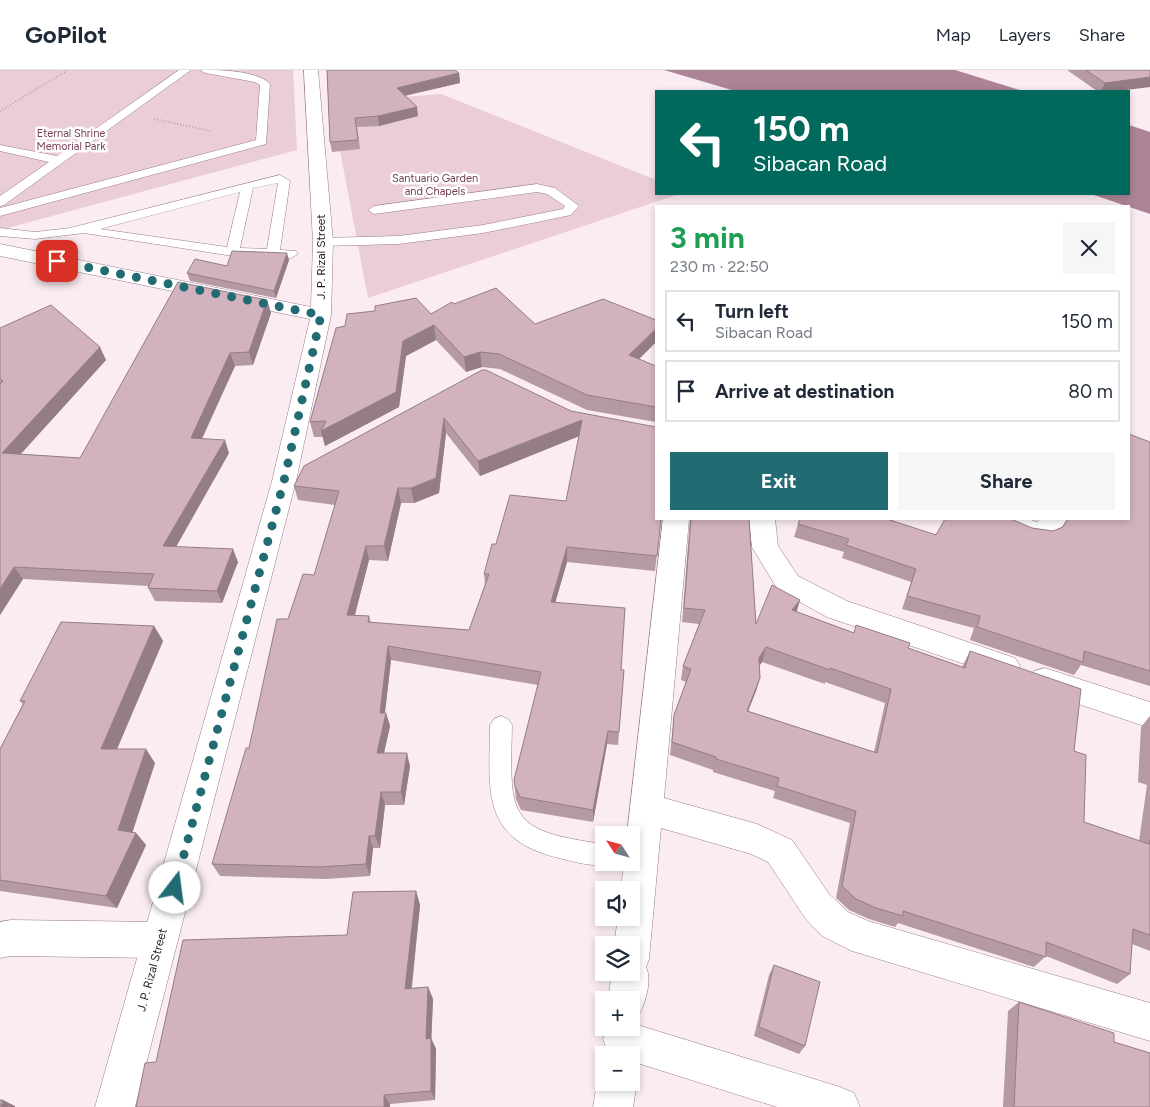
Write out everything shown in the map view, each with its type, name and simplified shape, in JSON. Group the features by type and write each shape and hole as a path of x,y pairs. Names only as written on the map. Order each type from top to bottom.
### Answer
{"street":[{"name":"J. P. Rizal Street","path":"115,1107 160,940 297,474 321,315 322,242 318,150 311,70"},
{"path":"0,250 321,315"},
{"path":"640,846 648,809 676,520"},
{"path":"762,520 765,547 788,583 837,609 1150,715"},
{"path":"1005,520 1035,532 1045,532 1053,520"},
{"path":"648,809 757,840 780,851 798,874 817,906 835,924 865,938 1150,1022"},
{"path":"632,936 636,871"},
{"path":"0,940 11,938 160,940"},
{"path":"622,1040 840,1107"},
{"path":"613,1107 616,1091"}],"lane":[{"path":"0,202 186,70"},
{"path":"0,212 262,142 266,84 258,79 205,70"},
{"path":"0,148 59,160"},
{"path":"0,232 18,236 35,236 81,230 280,179 284,180 272,253"},
{"path":"233,252 247,186"},
{"path":"322,242 399,240 483,229 568,212 573,206 551,190 537,188 374,210"},
{"path":"81,230 233,252 291,254"},
{"path":"500,724 501,794 508,818 522,833 563,850 595,854"}],"path":[{"path":"0,111 68,70"},
{"path":"126,114 262,142"}],"green space":[{"name":"Eternal Shrine Memorial Park","path":"0,70 293,70 297,150 0,230"},
{"name":"Santuario Garden and Chapels","path":"441,94 655,180 655,195 676,195 368,298 331,103"}],"shaded area":[{"path":"664,70 955,70 1020,90 732,90"},
{"path":"1130,125 1150,132 1150,214 1130,207 1130,205 1123,205 1094,195 1130,195"}],"building":[{"path":"327,70 455,70 459,73 397,88 417,107 378,116 355,118 358,140 330,142"},
{"path":"1086,70 1150,70 1150,77 1105,83"},
{"path":"232,251 287,253 274,291 187,273 195,259 227,266"},
{"path":"178,282 267,300 249,352 230,353 191,438 225,440 163,546 233,549 217,591 148,588 154,574 14,567 0,589 0,384 3,381 0,379 0,328 51,305 100,347 2,453 80,458"},
{"path":"496,288 535,324 603,299 655,320 655,330 629,355 655,366 655,407 587,395 499,354 480,352 464,357 434,325 403,341 396,392 321,431 326,421 310,422 336,328 345,326 347,314 375,311 375,306 416,298 431,314 452,302 454,304"},
{"path":"482,370 486,370 571,411 655,427 655,520 661,520 657,556 567,547 551,602 625,608 621,670 624,670 619,732 608,731 593,810 520,797 515,786 514,780 541,672 388,646 380,713 386,713 377,753 407,753 401,792 381,792 375,836 369,836 366,864 320,867 212,864 246,748 249,748 277,619 288,619 303,574 314,575 339,491 294,486 304,466","holes":["444,418 478,461 582,420 566,501 510,495 496,544 492,544 484,574 489,574 469,630 368,622 369,616 347,615 366,546 384,546 398,488 411,488 436,478"]},
{"path":"1130,434 1150,442 1150,671 1084,651 1083,662 977,627 980,616 907,596 916,569 846,545 849,539 798,524 800,520 890,520 936,535 944,520 1013,520 1032,528 1053,531 1063,527 1067,520 1130,520"},
{"path":"691,520 749,520 756,624 772,585 800,600 792,610 854,633 856,625 910,643 908,648 965,668 970,651 1081,689 1074,751 1086,755 1084,822 1149,844 1150,840 1150,935 1133,929 1130,974 1046,942 1046,957 903,911 903,916 876,908 856,899 842,886 856,811 777,786 779,778 716,759 716,757 672,742 674,715 691,669 683,666 705,610 684,608","holes":["766,647 830,670 830,668 891,689 877,753 747,711 760,678 759,658"]},
{"path":"61,622 154,626 101,749 146,749 118,830 136,833 106,896 0,880 0,749 25,701 20,701"},
{"path":"416,891 405,989 428,987 426,1039 431,1038 431,1091 384,1095 384,1107 136,1107 145,1063 156,1062 183,940 347,935 353,892"},
{"path":"774,965 820,982 805,1046 759,1027"},
{"path":"1019,1002 1114,1033 1114,1042 1150,1053 1150,1107 1014,1107"}],"route":[{"path":"57,261 321,315 284,481 175,888"}]}
